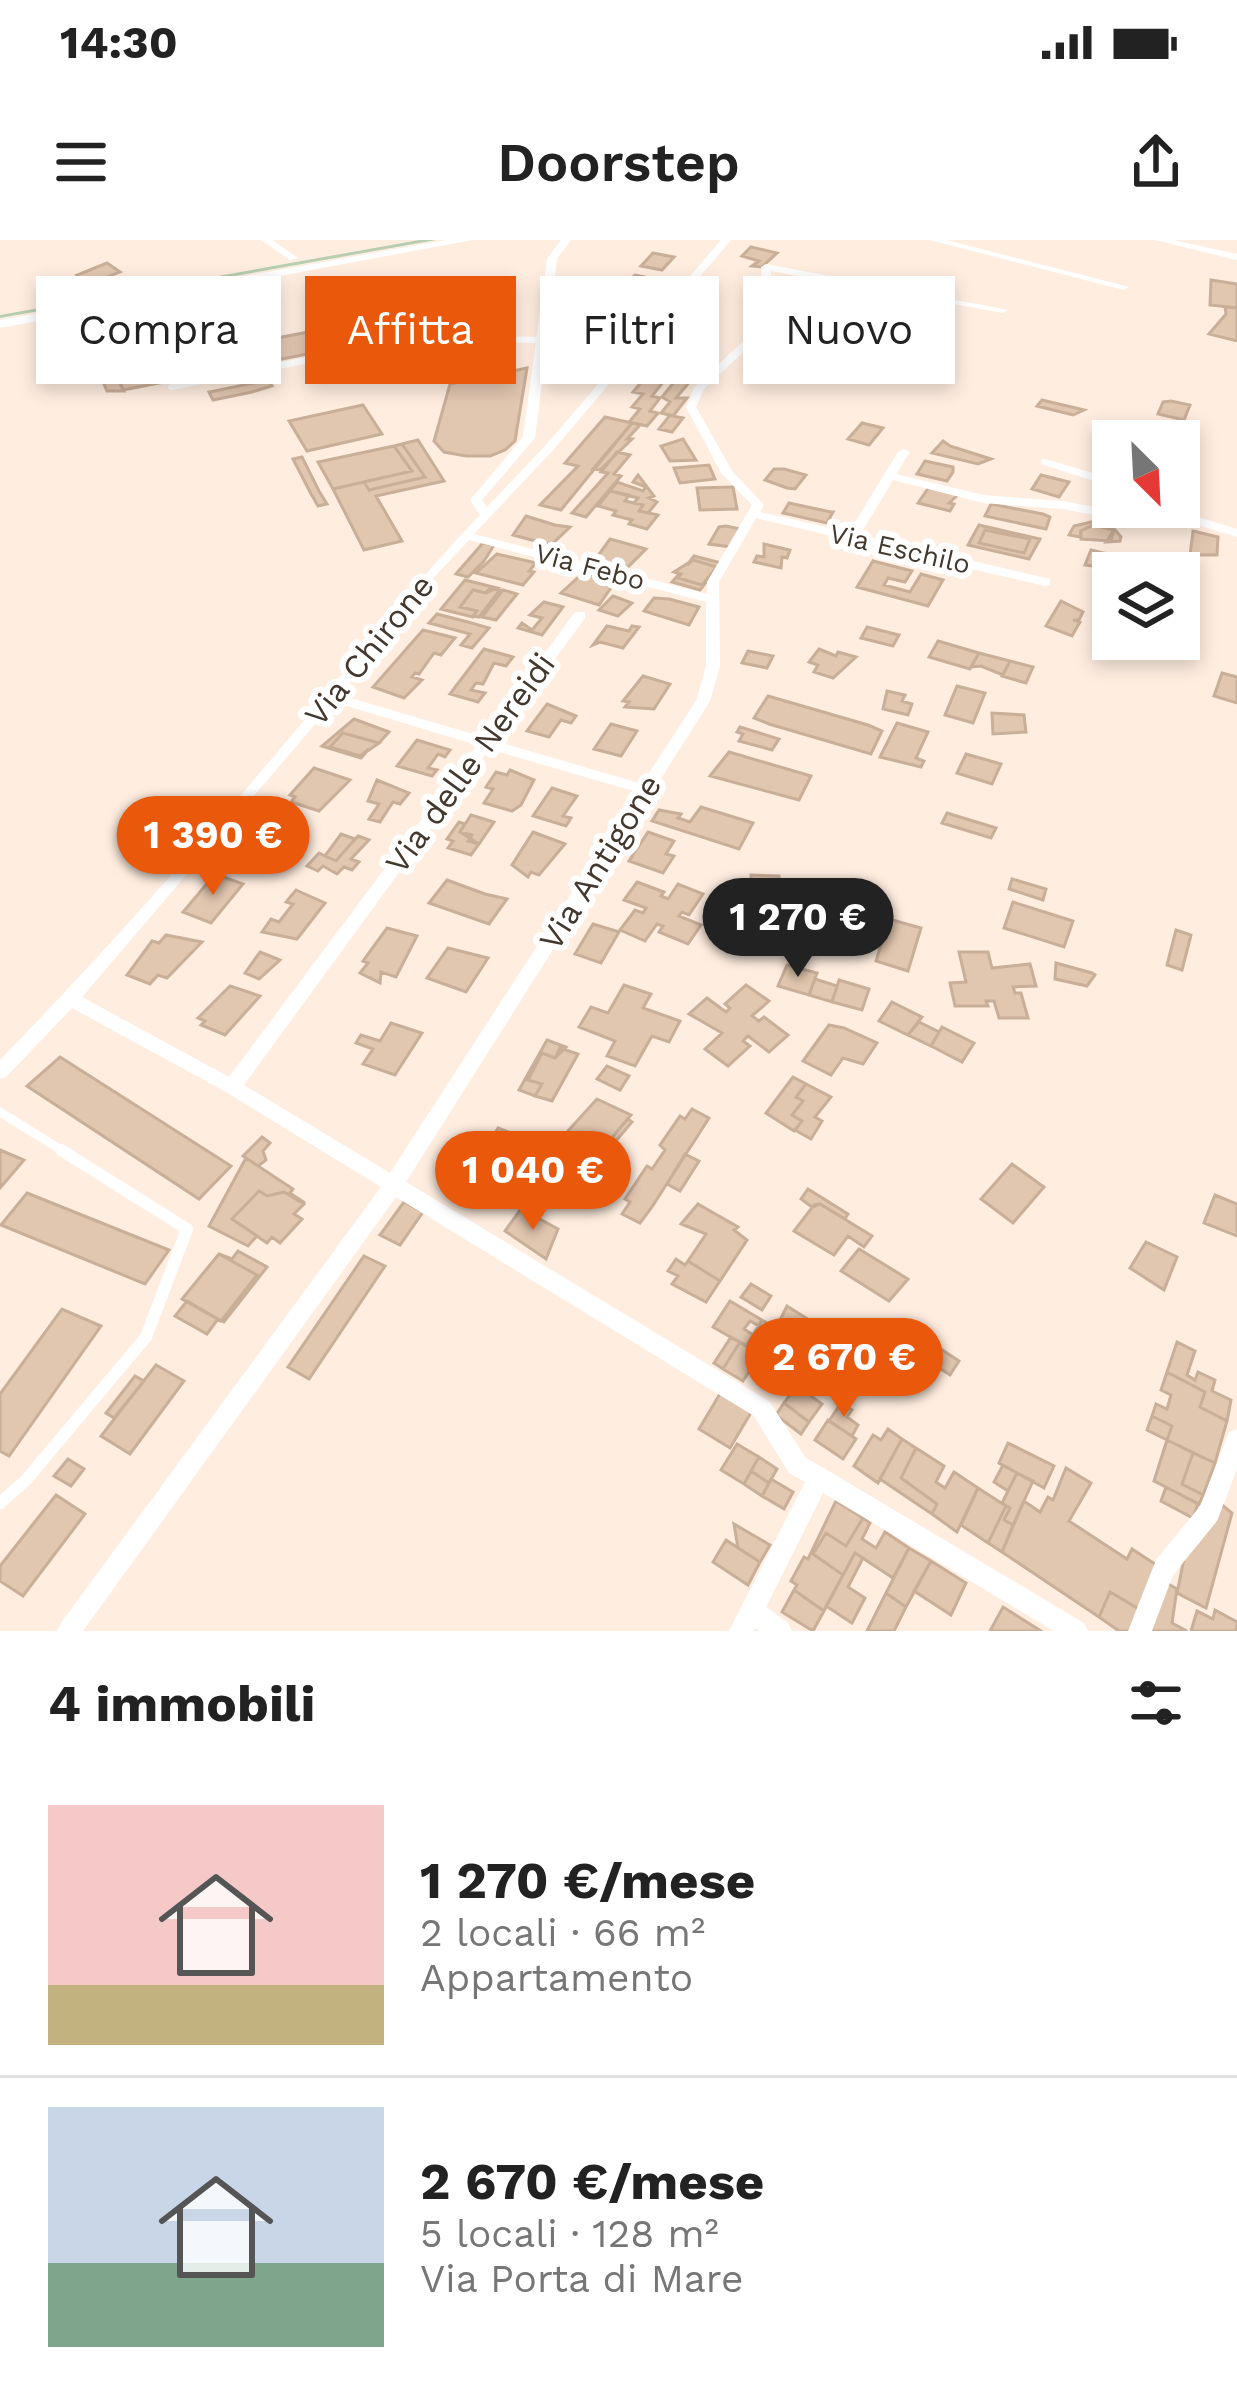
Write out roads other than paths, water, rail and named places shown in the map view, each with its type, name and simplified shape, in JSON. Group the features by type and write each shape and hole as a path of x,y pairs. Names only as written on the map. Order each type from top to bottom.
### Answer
{"street":[{"path":"266,240 293,258"},
{"path":"0,310 392,240"},
{"path":"0,324 466,240"},
{"path":"549,276 552,259 566,240"},
{"path":"724,242 738,240"},
{"path":"934,240 1124,287"},
{"path":"1160,240 1237,256"},
{"name":"Via Chirone","path":"0,1072 70,999 724,242"},
{"path":"755,514 758,505 720,463 691,407 699,388 767,324 766,267 1003,310"},
{"path":"486,515 476,500 529,438 540,340"},
{"path":"852,538 904,452"},
{"path":"1045,462 1092,477"},
{"path":"890,476 983,499 1092,510"},
{"name":"Via Eschilo","path":"755,514 1045,582"},
{"name":"Via Antigone","path":"69,1631 394,1184 703,701 713,666 713,582 755,514"},
{"path":"1200,520 1237,533"},
{"name":"Via Febo","path":"466,536 713,600"},
{"name":"Via delle Nereidi","path":"232,1087 580,615"},
{"path":"331,697 646,790"},
{"path":"70,999 232,1087 762,1409 797,1465 1076,1631"},
{"path":"1140,1631 1164,1568 1208,1513 1237,1440"},
{"path":"780,1631 747,1621 819,1478"}],"lane":[{"path":"171,387 420,338 540,340"},
{"path":"0,1112 187,1229 146,1337 26,1480 0,1504"}]}
